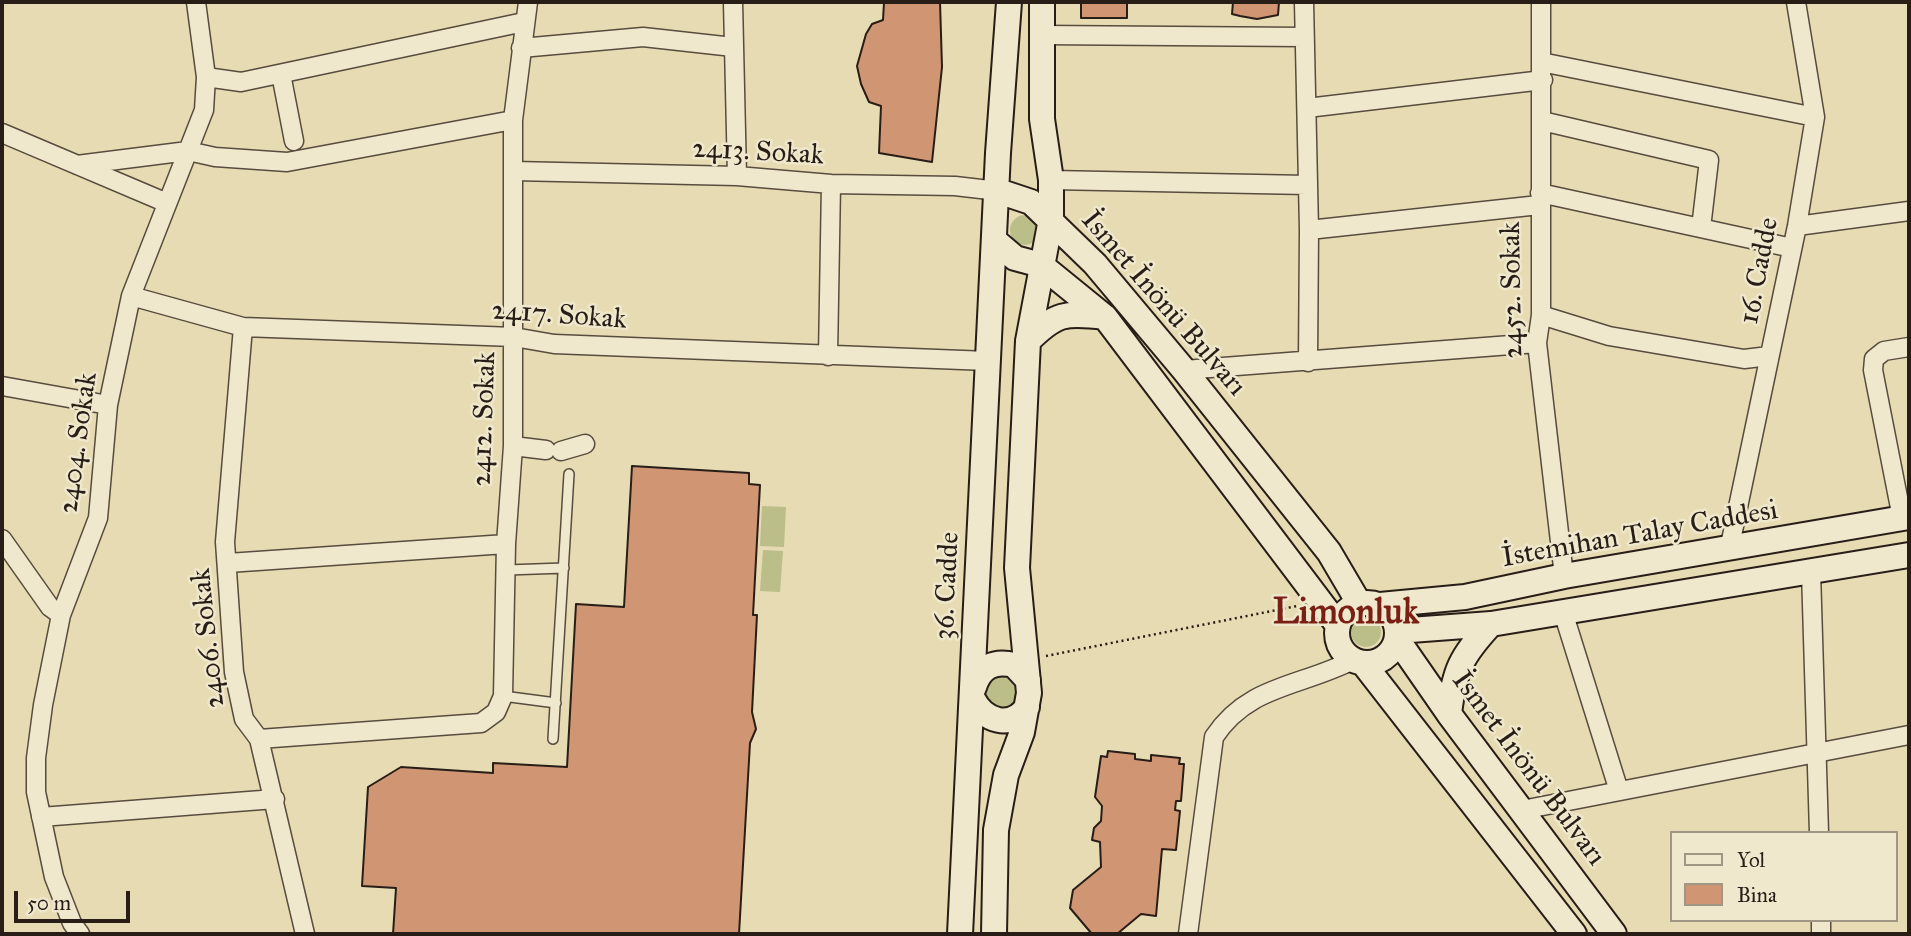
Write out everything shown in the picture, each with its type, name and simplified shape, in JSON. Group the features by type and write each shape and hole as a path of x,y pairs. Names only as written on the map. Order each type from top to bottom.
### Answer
{"main road":[{"path":"995,241 1009,2"},
{"name":"İsmet İnönü Bulvarı","path":"1042,2 1042,119 1051,180 1051,219 1095,264 1184,370 1370,604"},
{"path":"994,934 996,830 1006,775 1027,707 1028,680 1017,568 1028,341 1051,219 1031,202 998,191"},
{"name":"İsmet İnönü Bulvarı","path":"995,241 1015,258 1041,265 1105,317 1337,624"},
{"name":"36. Cadde","path":"960,934 995,241"},
{"path":"1028,341 1050,319 1077,313 1105,317"},
{"name":"İstemihan Talay Caddesi","path":"1370,604 1465,597 1564,576 1905,518"},
{"path":"1397,635 1491,624 1909,555"},
{"path":"1358,661 1381,660 1394,648 1397,635 1389,611 1370,604 1349,607 1337,624 1339,645 1358,661 1574,934"},
{"path":"1449,715 1453,679 1465,652 1491,624"},
{"name":"İsmet İnönü Bulvarı","path":"1397,635 1449,715 1614,934"},
{"path":"1027,707 1017,717 1000,721 983,714 973,693 980,672 996,663 1014,665 1028,680"}],"street":[{"name":"2404. Sokak","path":"80,934 72,923 54,877 36,792 36,758 43,705 61,615 98,518 108,405 131,296 204,110 206,77 196,2"},
{"name":"2412. Sokak","path":"500,704 513,446 513,120 528,2"},
{"path":"733,2 737,176"},
{"path":"1304,2 1310,230 1308,362"},
{"name":"2452. Sokak","path":"1541,2 1541,315 1537,343 1564,576"},
{"name":"16. Cadde","path":"1729,550 1797,226 1815,117 1796,2"},
{"path":"206,77 241,82 524,22"},
{"path":"1042,35 1304,37"},
{"path":"521,48 643,37 733,47"},
{"path":"1307,108 1542,71 1815,117"},
{"path":"281,74 294,141"},
{"path":"77,165 188,151 215,157 287,162 513,120"},
{"path":"1542,121 1709,160 1700,229"},
{"path":"2,133 167,203"},
{"name":"2413. Sokak","path":"514,171 737,176 831,184 955,186 998,191"},
{"path":"1051,180 1307,185"},
{"path":"828,356 831,184"},
{"path":"1310,230 1540,199 1792,248"},
{"path":"1797,226 1909,211"},
{"name":"2417. Sokak","path":"131,296 243,327 514,337 554,344 988,361"},
{"path":"1541,315 1623,338 1744,359 1769,356"},
{"name":"2406. Sokak","path":"243,327 225,542 234,672 244,719 260,739 304,934"},
{"path":"1184,370 1537,343"},
{"path":"1905,518 1873,370 1874,359 1884,351 1909,347"},
{"path":"2,386 108,405"},
{"path":"513,446 554,450 585,444"},
{"path":"2,539 50,607 61,615"},
{"path":"228,562 506,544"},
{"path":"1811,572 1819,831"},
{"path":"1563,612 1619,791"},
{"path":"1188,934 1214,737 1227,717 1248,700 1358,661"},
{"path":"260,739 481,723 500,704"},
{"path":"1522,810 1909,735"},
{"path":"41,817 275,799"}],"lane":[{"path":"554,739 569,474"},
{"path":"507,570 564,568"},
{"path":"500,704 556,703"}],"path":[{"path":"1046,656 1318,602"}],"green space":[{"path":"1025,215 1036,219 1040,230 1036,241 1025,245 1014,241 1010,230 1014,219"},
{"path":"762,506 786,507 784,547 760,546"},
{"path":"763,550 783,551 780,592 760,591"},
{"path":"1366,617 1377,621 1381,632 1377,643 1366,647 1355,643 1351,632 1355,621"},
{"path":"1002,676 1014,681 1019,693 1014,705 1002,710 990,705 985,693 990,681"}],"building":[{"path":"884,2 940,2 942,67 932,162 879,153 881,106 869,102 857,66 866,34 872,24 883,20"},
{"path":"1081,2 1127,2 1127,18 1081,18"},
{"path":"1233,2 1279,2 1278,15 1257,19 1232,14"},
{"path":"632,466 749,473 749,484 760,485 753,615 757,615 752,712 756,729 750,743 739,934 393,934 396,888 362,886 368,787 401,767 493,773 493,763 567,767 576,604 624,607"},
{"path":"1108,751 1135,754 1135,759 1151,761 1151,755 1180,758 1179,764 1184,764 1181,801 1176,801 1175,810 1180,811 1176,850 1162,849 1156,916 1141,914 1117,934 1092,934 1070,908 1073,890 1101,867 1100,842 1092,840 1094,828 1101,821 1102,806 1095,797 1101,756 1107,757"}],"district":[{"name":"Limonluk","path":"1346,614"}]}
